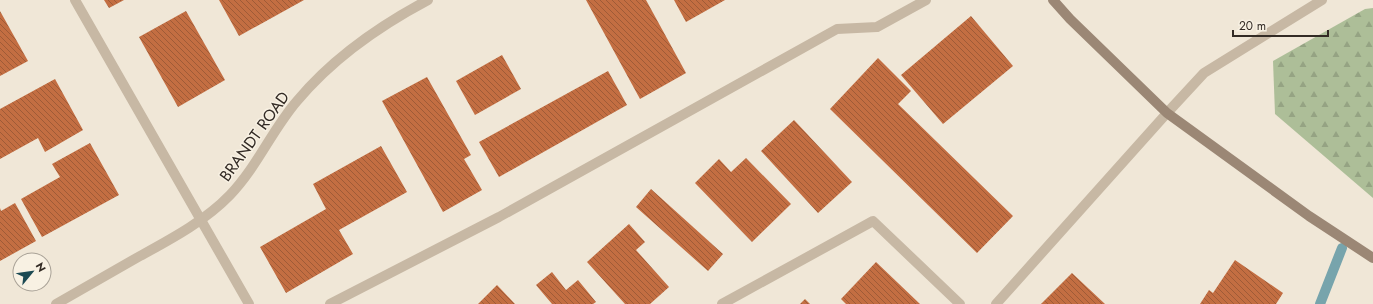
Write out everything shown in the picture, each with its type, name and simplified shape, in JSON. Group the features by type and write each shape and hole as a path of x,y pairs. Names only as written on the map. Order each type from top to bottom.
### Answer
{"main road":[{"path":"1054,0 1070,19 1167,113 1310,216 1373,258"}],"street":[{"path":"75,0 249,304"},
{"name":"BRANDT ROAD","path":"56,304 200,220 230,195 246,175 296,101 339,58 405,12 428,0"},
{"path":"330,304 499,217 837,29 877,27 926,0"},
{"path":"996,304 1204,72 1322,0"},
{"path":"722,304 873,221 960,304"}],"green space":[{"path":"1373,8 1373,198 1275,114 1273,61 1365,9"}],"building":[{"path":"104,0 124,0 109,8"},
{"path":"219,0 304,0 239,36"},
{"path":"586,0 646,0 686,73 640,99"},
{"path":"674,0 725,0 686,22"},
{"path":"0,11 28,61 0,76"},
{"path":"186,11 225,80 178,107 139,37"},
{"path":"971,16 1013,66 943,124 901,75"},
{"path":"502,55 521,89 475,115 456,81"},
{"path":"878,58 911,91 898,104 1013,216 977,253 830,109"},
{"path":"608,71 627,105 499,177 479,142"},
{"path":"427,77 471,155 464,159 482,190 443,212 382,101"},
{"path":"55,79 83,130 45,152 38,138 0,159 0,109"},
{"path":"794,120 852,182 818,213 761,151"},
{"path":"90,143 119,195 42,237 21,199 60,177 52,164"},
{"path":"381,146 407,192 339,230 353,254 286,293 260,247 326,209 313,184"},
{"path":"746,158 791,204 752,242 695,183 719,159 731,172"},
{"path":"651,189 723,254 708,271 636,207"},
{"path":"15,203 36,241 16,252 12,252 12,254 0,261 0,208 1,211"},
{"path":"629,224 645,242 636,250 669,287 650,304 625,304 587,262"},
{"path":"1235,260 1283,293 1276,304 1200,304 1209,290 1213,293"},
{"path":"876,262 920,304 846,304 841,299"},
{"path":"552,272 566,290 578,280 596,302 593,304 552,304 536,285"},
{"path":"1072,273 1105,304 1041,304"},
{"path":"497,285 515,304 478,304"},
{"path":"805,299 810,304 800,304"}],"waterway":[{"path":"1320,304 1342,248"}]}
